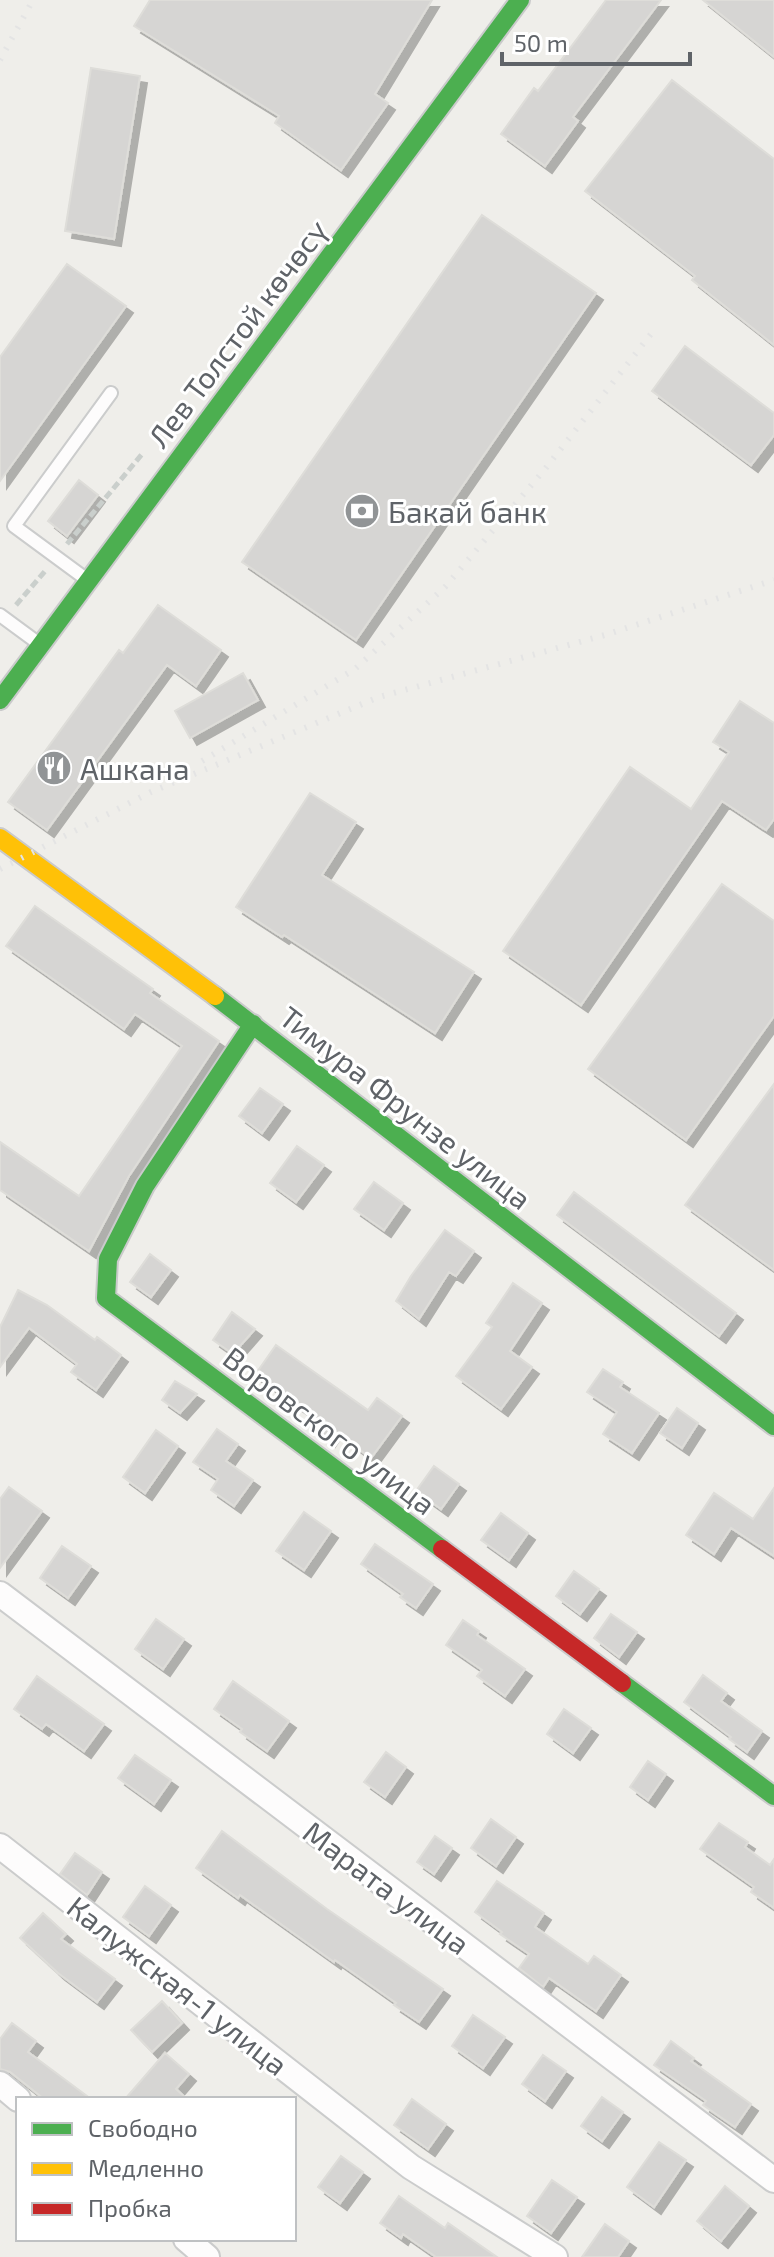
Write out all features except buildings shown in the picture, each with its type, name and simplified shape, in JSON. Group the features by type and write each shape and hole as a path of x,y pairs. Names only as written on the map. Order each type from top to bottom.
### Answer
{"main road":[{"name":"Лев Толстой көчөсү","path":"0,700 520,0"},
{"name":"Тимура Фрунзе улица","path":"0,838 253,1024 774,1426"},
{"name":"Воровского улица","path":"253,1024 145,1186 108,1259 106,1298 774,1796"}],"street":[{"name":"Марата улица","path":"0,1594 774,2180"},
{"name":"Калужская-1 улица","path":"0,1846 411,2167 555,2257"},
{"path":"0,2084 16,2097"},
{"path":"188,2241 207,2257"}],"lane":[{"path":"88,581 14,526 111,393"},
{"path":"0,615 41,644"}],"railway":[{"path":"0,60 33,0"},
{"path":"202,761 355,669 445,587 545,469 651,334"},
{"path":"0,869 151,792 379,697 605,635 774,580"}],"traffic: fast":[{"path":"0,700 520,0"},
{"path":"215,996 774,1426"},
{"path":"253,1024 145,1186 108,1259 106,1298 442,1549"},
{"path":"622,1683 774,1796"}],"traffic: slow":[{"path":"0,838 215,996"}],"traffic: jam":[{"path":"442,1549 622,1683"}],"place":[{"name":"Бакай банк","path":"362,511"},
{"name":"Ашкана","path":"54,768"}]}
